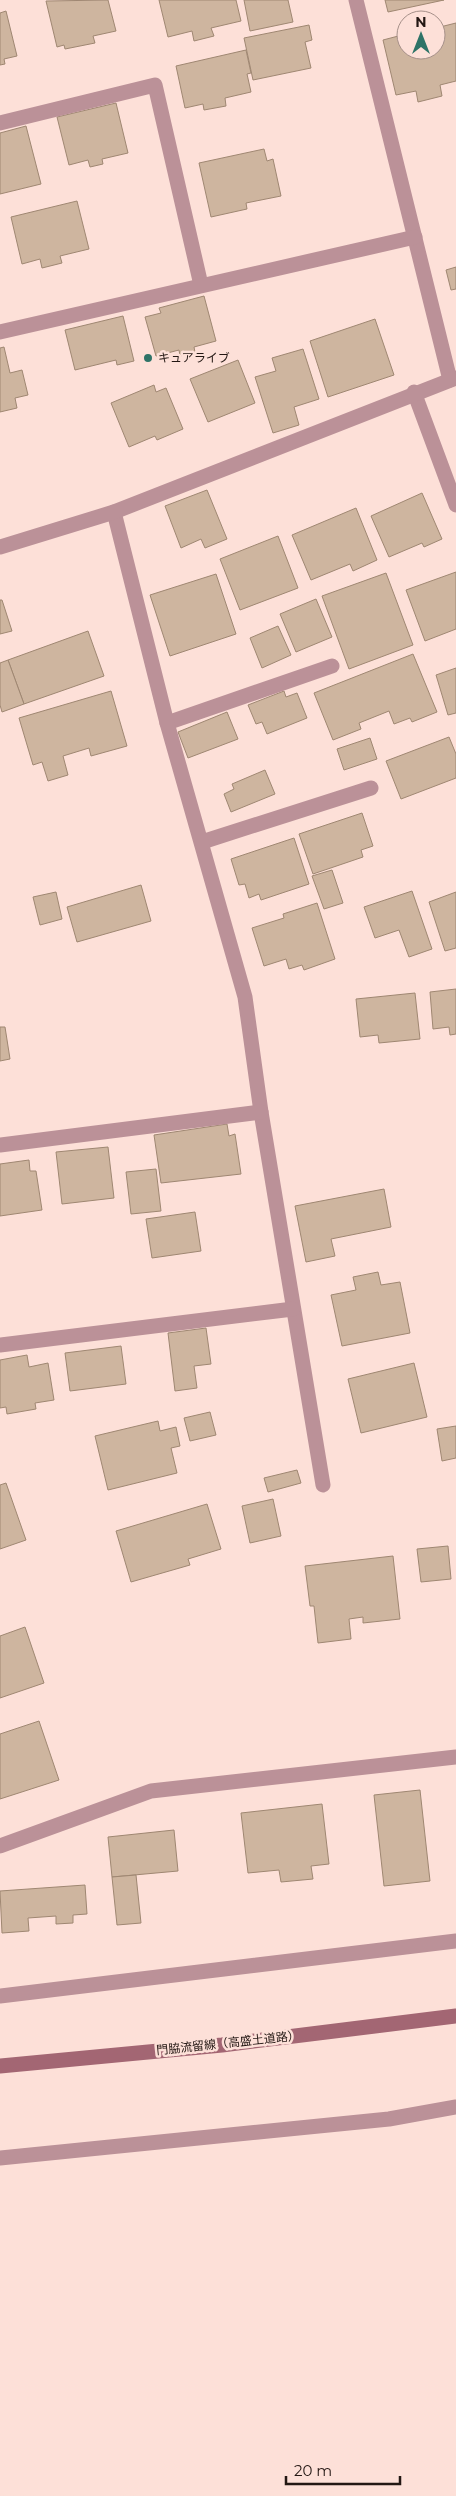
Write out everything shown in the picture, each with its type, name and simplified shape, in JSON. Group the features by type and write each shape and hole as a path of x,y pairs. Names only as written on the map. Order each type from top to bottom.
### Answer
{"main road":[{"name":"門脇流留線（高盛土道路）","path":"0,2066 222,2045 456,2016"}],"street":[{"path":"0,547 114,512 414,392 453,379 414,237 356,0"},
{"path":"0,123 155,85 202,285"},
{"path":"0,332 414,237"},
{"path":"414,392 456,505"},
{"path":"114,512 167,723 245,998 261,1112 323,1485"},
{"path":"167,723 332,666"},
{"path":"202,842 371,788"},
{"path":"0,1145 261,1112"},
{"path":"0,1345 293,1309"},
{"path":"0,1846 151,1791 456,1758"},
{"path":"0,1996 456,1941"},
{"path":"0,2158 389,2119 456,2107"}],"building":[{"path":"108,0 116,31 93,36 95,43 65,49 64,45 57,47 46,1"},
{"path":"159,0 236,0 241,21 211,28 214,36 194,41 192,31 168,37"},
{"path":"244,0 288,0 293,22 250,31"},
{"path":"385,0 444,0 396,10 388,12"},
{"path":"6,11 17,56 4,59 5,64 0,65 0,13"},
{"path":"456,23 456,81 440,85 442,96 418,102 416,91 396,95 383,40 396,37 396,60 446,60 446,26"},
{"path":"309,25 312,40 305,42 311,68 253,80 244,38"},
{"path":"246,50 251,73 247,74 251,92 225,98 226,106 204,110 203,104 185,108 176,66"},
{"path":"116,103 128,153 102,159 103,164 90,167 88,160 69,165 57,117"},
{"path":"26,126 41,184 0,194 0,133"},
{"path":"264,149 267,161 273,159 281,196 246,203 247,209 211,217 199,163"},
{"path":"77,201 89,249 60,256 62,263 42,268 40,259 22,264 11,217"},
{"path":"456,267 456,289 451,290 446,270"},
{"path":"204,296 216,341 194,347 195,352 180,356 179,350 156,356 145,317 161,313 159,308"},
{"path":"123,316 134,361 117,365 116,360 75,370 65,330"},
{"path":"375,319 394,375 328,397 310,341"},
{"path":"4,347 10,373 22,370 28,395 15,398 17,408 0,412 0,348"},
{"path":"303,349 319,399 294,407 299,425 273,433 255,377 276,371 272,358"},
{"path":"238,360 255,403 208,422 190,379"},
{"path":"154,385 156,392 166,388 183,429 157,440 155,436 129,447 111,403"},
{"path":"207,490 227,539 205,548 201,539 181,548 165,506"},
{"path":"422,493 442,539 424,547 422,543 389,557 371,516"},
{"path":"356,508 377,560 353,571 350,564 311,580 292,535"},
{"path":"278,536 298,588 240,610 220,559"},
{"path":"456,572 456,629 425,641 406,590"},
{"path":"386,573 413,645 349,669 322,596"},
{"path":"216,574 236,634 170,656 150,595"},
{"path":"316,599 332,637 296,652 280,614"},
{"path":"0,600 2,600 12,631 0,634"},
{"path":"278,626 291,655 262,668 250,638"},
{"path":"88,631 104,676 24,704 8,660"},
{"path":"413,654 437,712 412,722 410,718 394,724 389,711 359,723 361,729 333,740 314,693"},
{"path":"8,660 24,704 2,712 0,705 0,663"},
{"path":"456,668 456,713 448,715 436,675"},
{"path":"111,691 127,746 91,756 89,748 63,756 68,775 48,781 42,762 33,765 19,718"},
{"path":"284,691 286,697 297,693 307,718 267,734 262,722 256,724 248,705"},
{"path":"227,712 238,739 188,758 178,732"},
{"path":"449,737 456,754 456,778 401,799 386,761"},
{"path":"370,738 377,759 344,770 337,749"},
{"path":"265,770 275,794 231,812 224,794 234,789 232,784"},
{"path":"362,813 373,846 361,850 363,857 313,874 299,834"},
{"path":"294,838 309,884 261,900 259,894 249,898 245,884 239,885 231,859"},
{"path":"332,870 343,903 324,909 312,876"},
{"path":"141,885 151,921 77,942 67,907"},
{"path":"412,891 432,949 409,957 399,930 375,938 364,907"},
{"path":"56,892 62,919 40,925 33,897"},
{"path":"456,892 456,948 445,951 429,902"},
{"path":"317,903 335,959 304,970 302,965 289,969 286,959 264,966 252,928 284,918 283,914"},
{"path":"456,989 456,1034 450,1035 449,1027 433,1029 430,992"},
{"path":"415,993 420,1039 379,1043 378,1035 360,1037 356,999"},
{"path":"0,1027 5,1027 10,1059 0,1061"},
{"path":"227,1124 229,1136 235,1134 241,1174 161,1183 154,1135"},
{"path":"108,1147 114,1198 62,1204 56,1152"},
{"path":"29,1160 30,1171 36,1171 42,1210 0,1216 0,1164"},
{"path":"156,1169 161,1211 131,1214 126,1172"},
{"path":"384,1189 391,1227 331,1239 335,1256 306,1262 295,1206"},
{"path":"195,1212 201,1251 152,1258 146,1219"},
{"path":"378,1272 381,1285 400,1282 410,1333 342,1346 331,1295 356,1290 353,1277"},
{"path":"206,1328 211,1364 194,1366 197,1388 175,1391 168,1333"},
{"path":"121,1346 126,1384 70,1391 65,1353"},
{"path":"27,1355 29,1367 48,1363 54,1400 35,1403 36,1409 7,1414 6,1407 0,1408 0,1360"},
{"path":"414,1363 427,1417 361,1433 348,1379"},
{"path":"210,1412 216,1435 190,1441 184,1418"},
{"path":"158,1421 160,1431 176,1427 180,1446 171,1448 177,1473 108,1490 95,1436"},
{"path":"456,1426 456,1458 442,1461 437,1429"},
{"path":"297,1470 301,1483 268,1492 264,1478"},
{"path":"6,1483 26,1540 0,1549 0,1485"},
{"path":"273,1499 281,1536 250,1543 242,1506"},
{"path":"207,1504 221,1549 188,1559 190,1565 131,1582 116,1531"},
{"path":"448,1546 451,1579 421,1582 417,1549"},
{"path":"393,1556 400,1619 363,1623 363,1617 349,1619 351,1639 318,1643 314,1606 310,1606 305,1566"},
{"path":"25,1627 44,1683 0,1698 0,1636"},
{"path":"39,1721 59,1780 0,1799 0,1734"},
{"path":"420,1790 430,1881 384,1886 374,1795"},
{"path":"322,1804 329,1864 311,1866 313,1879 281,1882 279,1870 248,1873 241,1813"},
{"path":"174,1830 178,1871 112,1877 108,1837"},
{"path":"136,1875 141,1923 117,1925 112,1877"},
{"path":"85,1885 87,1914 73,1915 73,1923 56,1924 56,1916 28,1918 29,1931 2,1933 0,1891"}],"place":[{"name":"キュアライブ","path":"148,358"}]}
